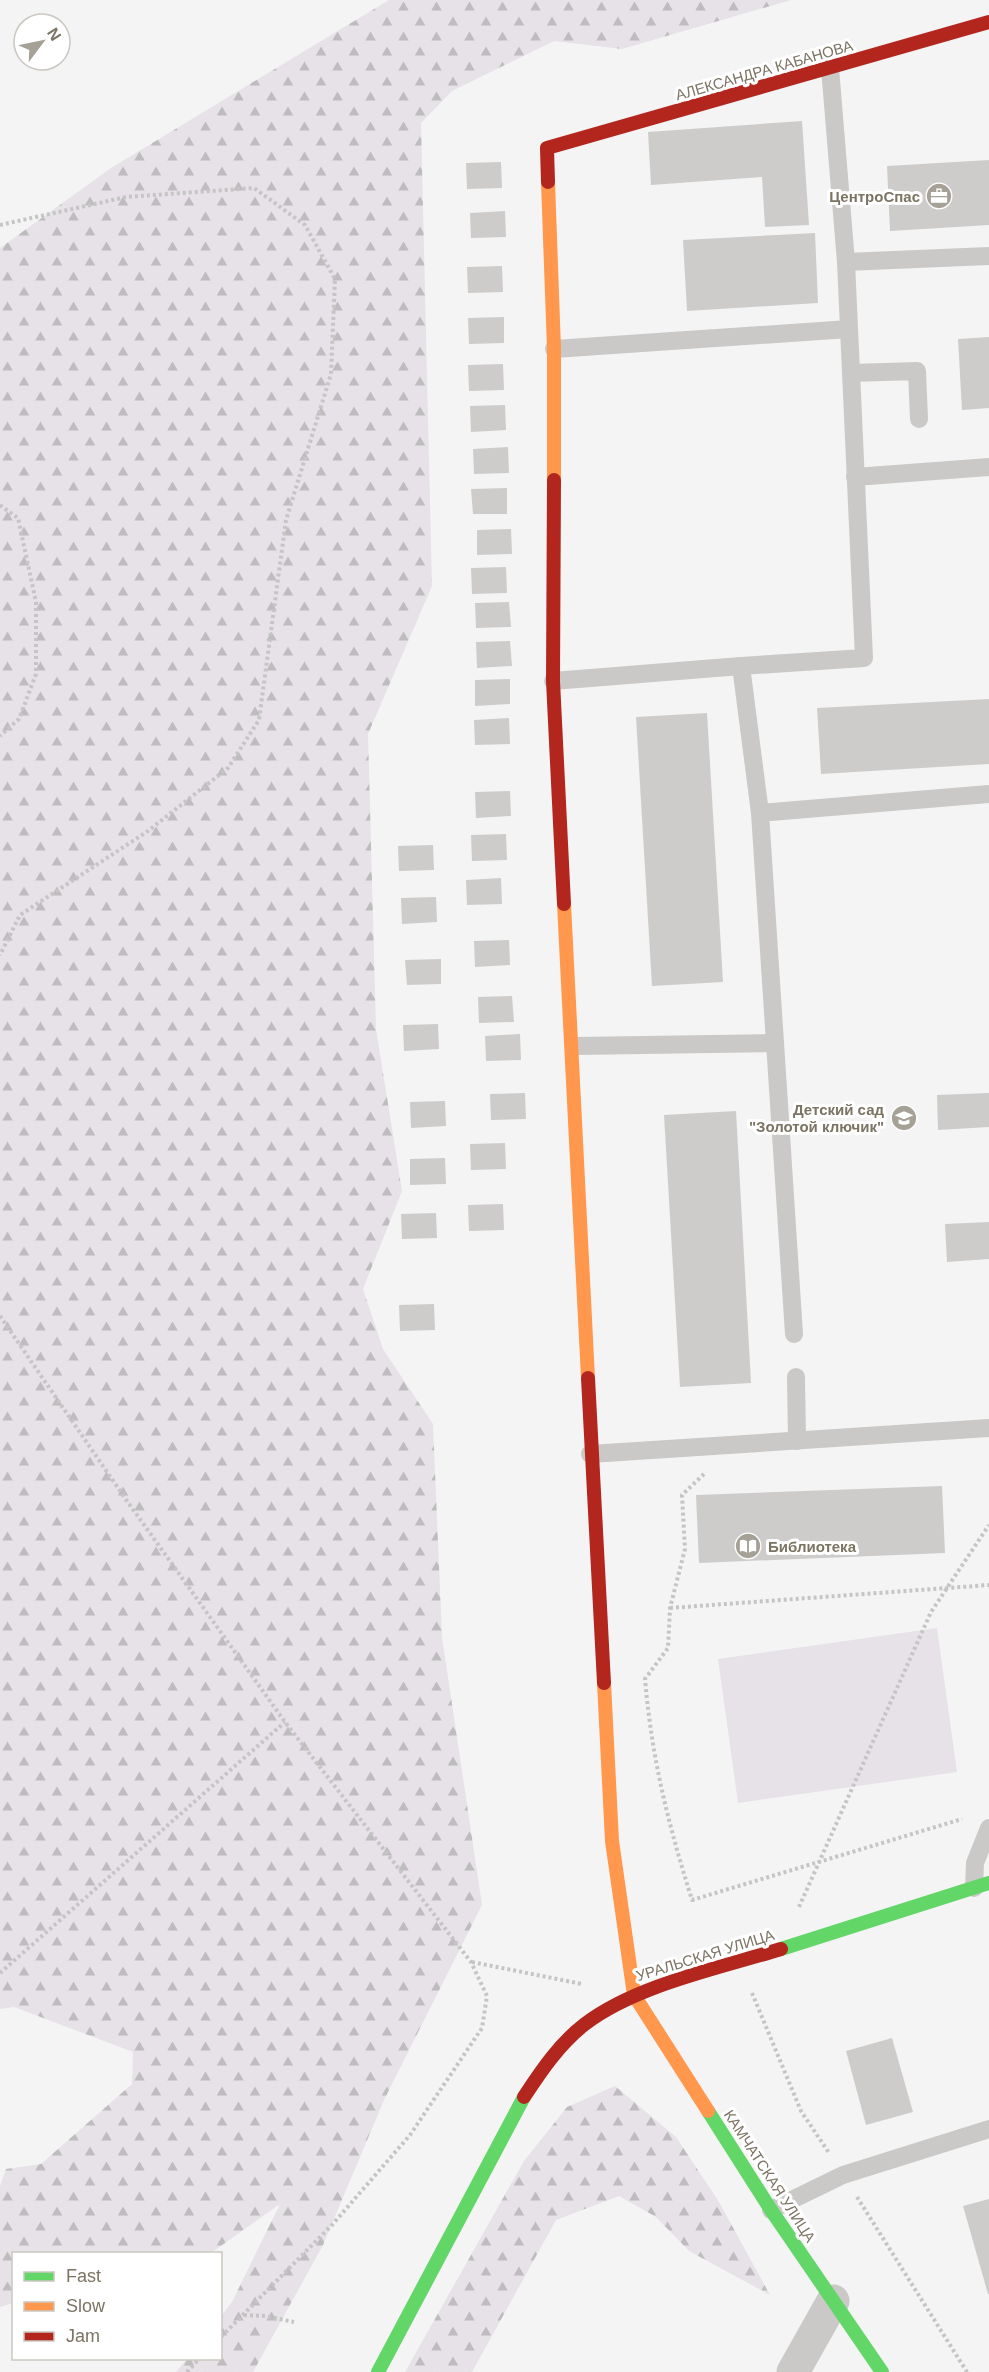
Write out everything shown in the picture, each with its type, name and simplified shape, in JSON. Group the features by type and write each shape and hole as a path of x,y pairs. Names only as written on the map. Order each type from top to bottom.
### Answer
{"street":[{"name":"АЛЕКСАНДРА КАБАНОВА","path":"554,349 547,148 989,22"},
{"path":"554,349 553,681 574,1046 591,1454 612,1841 634,1995"},
{"name":"УРАЛЬСКАЯ УЛИЦА","path":"378,2372 534,2081 546,2064 585,2024 634,1995 982,1886"},
{"name":"КАМЧАТСКАЯ УЛИЦА","path":"634,1995 771,2210 882,2372"},
{"path":"793,2372 833,2301"}],"lane":[{"path":"553,681 864,658 846,262 830,68"},
{"path":"846,262 989,256"},
{"path":"554,349 849,329"},
{"path":"851,373 917,371 919,419"},
{"path":"855,477 989,467"},
{"path":"741,666 760,813 794,1334"},
{"path":"760,813 989,795"},
{"path":"574,1046 775,1043"},
{"path":"796,1377 797,1441"},
{"path":"591,1454 989,1428"},
{"path":"982,1886 975,1863 989,1828"},
{"path":"771,2210 843,2175 989,2129"}],"path":[{"path":"0,225 126,197 254,188 305,225 335,279 332,374 286,520 259,720 228,768 148,831 20,915 0,955"},
{"path":"0,505 18,518 36,602 36,674 19,719 0,735"},
{"path":"0,1316 127,1501 285,1722 471,1962 487,1996 482,2028 410,2135 332,2225 222,2336"},
{"path":"735,1445 682,1495 685,1549 670,1608 669,1648 645,1679 650,1737 666,1819 692,1900 966,1818"},
{"path":"798,1910 930,1612 989,1525"},
{"path":"670,1608 989,1585"},
{"path":"0,1973 285,1722"},
{"path":"471,1962 634,1995"},
{"path":"243,2315 265,2316 294,2322"},
{"path":"187,2372 198,2360"}],"green space":[{"path":"389,0 791,0 622,49 554,41 452,91 421,123 432,586 368,734 376,1029 402,1191 363,1289 383,1349 433,1424 442,1637 482,1905 384,2100 323,2245 253,2372 176,2372 186,2360 222,2360 222,2315 232,2302 280,2204 212,2252 12,2252 12,2303 0,2307 0,2186 6,2169 41,2164 132,2084 133,2052 14,2007 0,2009 0,248 111,168"},
{"path":"937,1628 957,1772 738,1803 718,1659"},
{"path":"615,2086 676,2137 719,2202 770,2295 689,2251 656,2217 619,2196 556,2220 472,2372 405,2372 524,2161 567,2107"}],"building":[{"path":"802,121 809,225 765,227 762,177 651,185 648,132"},
{"name":"ЦентроСпас","path":"989,160 989,225 890,231 887,166"},
{"path":"501,162 502,188 467,189 466,163"},
{"path":"505,211 506,237 471,238 470,213"},
{"path":"815,233 818,303 687,311 683,240"},
{"path":"502,266 503,292 468,293 467,267"},
{"path":"504,317 504,343 469,344 468,318"},
{"path":"989,337 989,408 962,410 958,339"},
{"path":"503,364 504,390 469,391 468,365"},
{"path":"505,405 506,430 471,432 470,406"},
{"path":"508,447 509,473 474,474 473,449"},
{"path":"507,488 507,514 473,514 471,489"},
{"path":"511,529 512,554 477,555 477,530"},
{"path":"506,567 507,593 472,594 471,568"},
{"path":"509,602 511,627 476,628 475,603"},
{"path":"510,641 512,666 477,668 476,642"},
{"path":"510,679 510,704 475,706 475,680"},
{"path":"989,699 989,764 821,774 817,708"},
{"path":"707,713 723,982 652,986 636,717"},
{"path":"509,718 510,744 475,745 474,720"},
{"path":"510,791 511,816 476,818 475,792"},
{"path":"506,834 507,860 472,861 471,835"},
{"path":"433,845 434,870 399,871 398,846"},
{"path":"501,878 502,904 467,905 466,880"},
{"path":"436,897 437,922 402,924 401,898"},
{"path":"509,940 510,965 475,967 474,941"},
{"path":"441,959 441,984 407,985 405,960"},
{"path":"512,996 514,1022 479,1023 478,997"},
{"path":"438,1024 439,1049 404,1051 403,1025"},
{"path":"520,1034 521,1060 486,1061 485,1036"},
{"path":"525,1093 526,1119 491,1120 490,1094"},
{"path":"989,1093 989,1127 938,1130 937,1095"},
{"path":"445,1101 446,1126 411,1128 410,1102"},
{"path":"736,1111 751,1383 680,1387 664,1115"},
{"path":"505,1143 506,1169 471,1170 470,1144"},
{"path":"445,1158 446,1184 410,1185 410,1159"},
{"path":"503,1204 504,1230 469,1231 468,1205"},
{"path":"436,1213 437,1238 402,1239 401,1214"},
{"path":"989,1222 989,1259 947,1262 945,1224"},
{"path":"434,1304 435,1330 400,1331 399,1305"},
{"path":"942,1486 945,1553 699,1563 696,1495"},
{"path":"892,2038 913,2112 866,2125 846,2051"},
{"path":"989,2199 989,2294 988,2294 963,2206"}],"traffic: fast":[{"path":"781,1949 989,1883"},
{"path":"378,2372 524,2097"},
{"path":"708,2111 771,2210 882,2372"}],"traffic: slow":[{"path":"548,182 554,349 554,480"},
{"path":"564,904 588,1378"},
{"path":"604,1683 612,1841 634,1995 708,2111"}],"traffic: jam":[{"path":"548,182 547,148 989,22"},
{"path":"554,480 553,681 564,904"},
{"path":"588,1378 604,1683"},
{"path":"524,2097 544,2067 567,2040 606,2010 653,1988 781,1949"}],"place":[{"name":"ЦентроСпас","path":"939,196"},
{"name":"Детский сад \"Золотой ключик\"","path":"904,1118"},
{"name":"Библиотека","path":"748,1546"}]}
